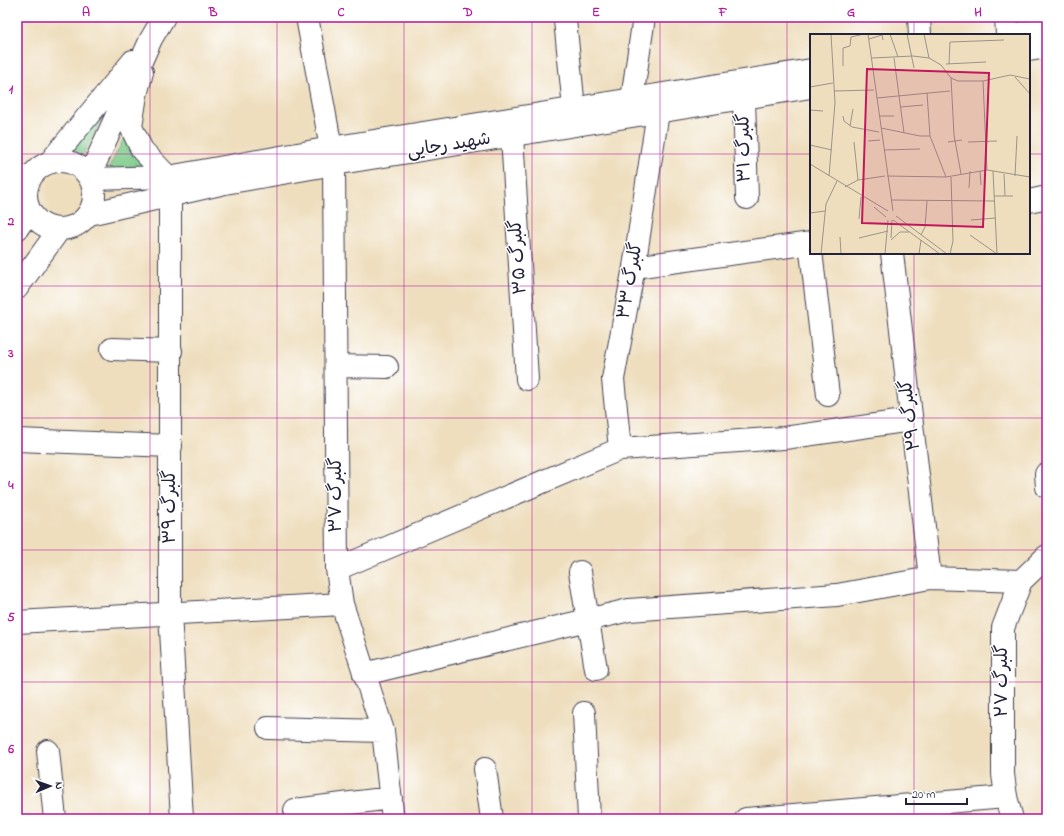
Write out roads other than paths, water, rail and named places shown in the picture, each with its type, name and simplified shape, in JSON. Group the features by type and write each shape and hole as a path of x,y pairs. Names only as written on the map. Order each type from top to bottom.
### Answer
{"street":[{"path":"90,178 151,39 164,17"},
{"name":"گلبرگ ۳۷","path":"307,17 333,156 337,569 342,604 383,731 392,809"},
{"path":"632,99 644,17"},
{"path":"919,17 920,34"},
{"path":"1006,17 1007,34"},
{"path":"565,20 574,108"},
{"path":"1017,34 1047,28"},
{"path":"50,162 151,39"},
{"path":"151,39 136,95 131,127 142,150 169,186"},
{"path":"1030,50 1047,47"},
{"name":"شهید رجایی","path":"90,178 169,186 225,183 333,156 574,108 810,70"},
{"name":"شهید رجایی","path":"333,156 512,136 810,87"},
{"name":"گلبرگ ۳۱","path":"744,98 747,198"},
{"name":"گلبرگ ۳۳","path":"620,449 613,379 634,267 658,112"},
{"name":"گلبرگ ۳۵","path":"512,136 527,379"},
{"path":"17,229 25,208 27,187 24,176 39,167 50,162 62,160 74,163 84,170 90,178 95,191 94,203 90,214 81,223 70,229 59,230 47,227 37,221 25,208"},
{"name":"شهید رجایی","path":"90,214 169,186"},
{"name":"گلبرگ ۳۹","path":"169,186 171,351 170,613 182,819"},
{"path":"1030,201 1047,197"},
{"path":"17,288 59,230"},
{"path":"634,267 810,243"},
{"path":"811,254 828,395"},
{"name":"گلبرگ ۲۹","path":"892,254 930,578"},
{"path":"112,349 171,351"},
{"path":"336,366 387,367"},
{"path":"337,569 620,449 784,438 912,420"},
{"path":"17,440 171,446"},
{"name":"گلبرگ ۲۷","path":"1012,819 1006,797 1003,774 1003,628 1021,581 1047,556"},
{"path":"580,572 596,669"},
{"path":"364,674 629,610 837,595 930,578 1021,581"},
{"path":"17,622 342,604"},
{"path":"584,713 589,819"},
{"path":"268,728 383,731"},
{"path":"48,751 55,819"},
{"path":"485,768 492,819"},
{"path":"746,819 1006,797"},
{"path":"295,810 392,809"}]}
